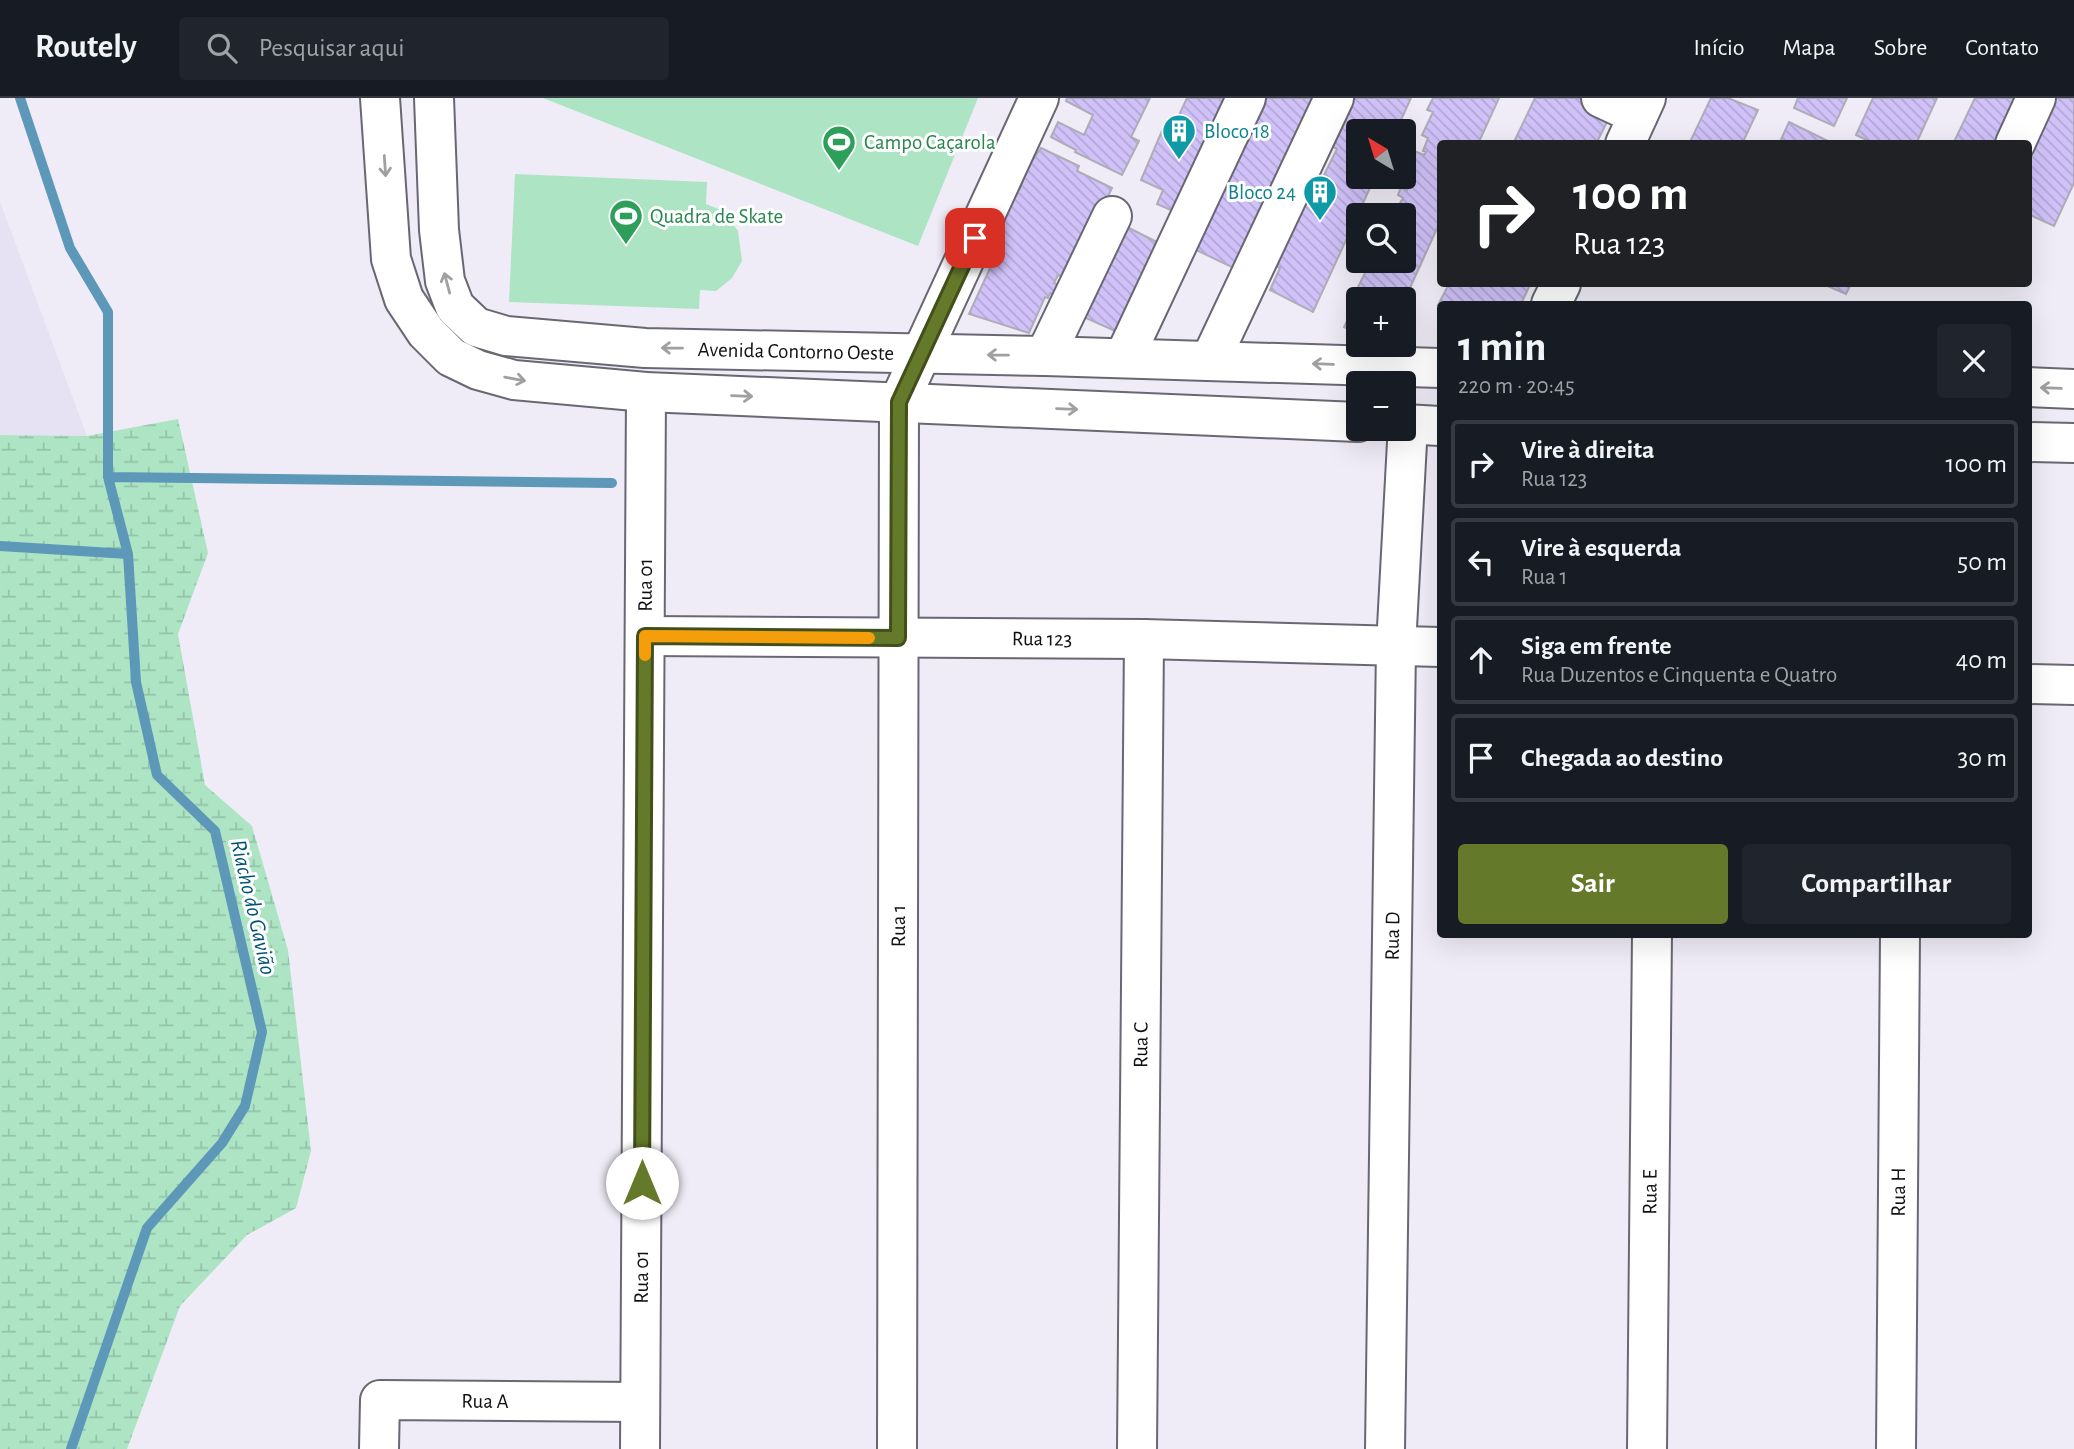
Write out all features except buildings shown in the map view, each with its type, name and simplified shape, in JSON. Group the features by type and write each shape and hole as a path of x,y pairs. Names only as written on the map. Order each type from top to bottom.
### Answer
{"street":[{"path":"380,98 391,259 404,299 426,332 451,357 478,370 514,380 646,392 1346,421"},
{"path":"434,98 439,230 445,281 454,307 476,327 451,357"},
{"path":"899,402 1040,98"},
{"path":"1124,358 1246,98"},
{"path":"1210,360 1334,98"},
{"path":"1601,98 1636,119"},
{"path":"2017,140 2036,98"},
{"path":"1045,356 1112,216"},
{"name":"Avenida Contorno Oeste","path":"476,327 506,335 645,348 1210,360 1437,368"},
{"path":"2032,387 2074,389"},
{"name":"Rua 01","path":"640,1449 646,392"},
{"name":"Rua 1","path":"897,1449 899,402"},
{"name":"Rua D","path":"1385,1449 1396,646 1417,424"},
{"path":"2032,442 2074,443"},
{"name":"Rua 123","path":"645,636 1144,639 1437,647"},
{"name":"Rua C","path":"1137,1449 1144,639"},
{"path":"2032,684 2074,685"},
{"name":"Rua E","path":"1647,1449 1652,938"},
{"name":"Rua H","path":"1895,1449 1900,938"},
{"name":"Rua A","path":"379,1449 380,1399 640,1402"}],"shaded area":[{"path":"0,202 87,436 0,435"}],"green space":[{"name":"Campo Caçarola","path":"543,98 978,98 918,246"},
{"name":"Quadra de Skate","path":"515,174 707,182 706,204 723,211 738,231 742,261 732,278 716,291 700,290 699,309 509,302"},
{"path":"178,419 208,553 178,634 205,785 252,826 288,950 311,1151 296,1208 247,1235 180,1306 127,1449 0,1449 0,435 87,436"}],"waterway":[{"name":"Riacho do Gavião","path":"20,98 70,248 108,312 108,477 128,554 136,682 157,775 215,831 262,1032 245,1106 222,1143 147,1228 71,1449"},
{"path":"108,477 612,483"},
{"path":"0,546 128,554"}],"slow traffic":[{"path":"645,655 645,636 869,638"}],"place":[{"name":"Bloco 18","path":"1179,161"},
{"name":"Campo Caçarola","path":"839,172"},
{"name":"Bloco 24","path":"1320,222"},
{"name":"Quadra de Skate","path":"626,246"}],"route":[{"path":"642,1183 645,636 898,638 899,402 975,238"}]}
